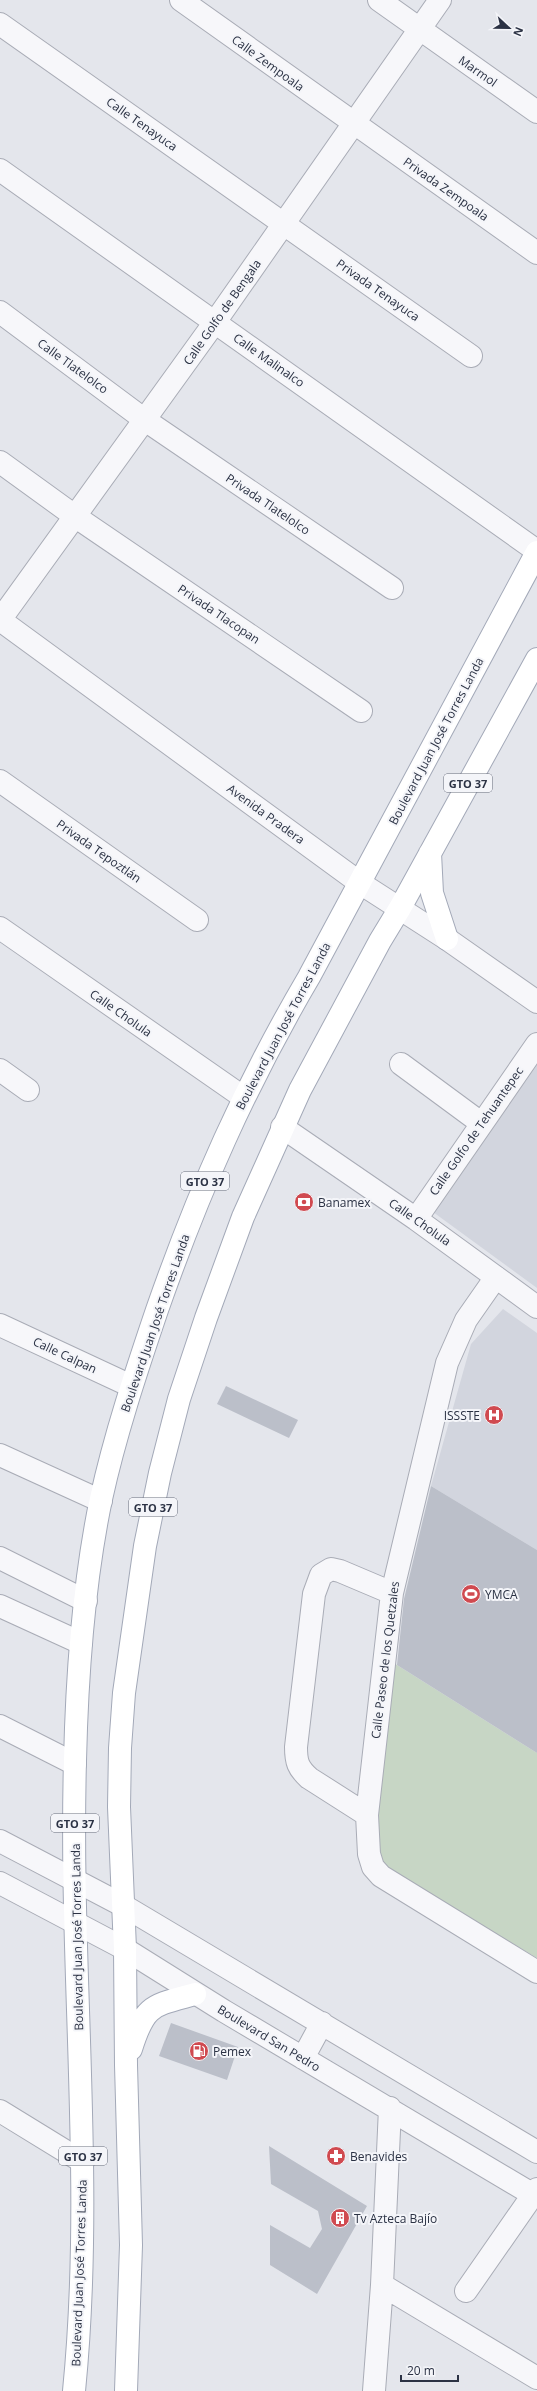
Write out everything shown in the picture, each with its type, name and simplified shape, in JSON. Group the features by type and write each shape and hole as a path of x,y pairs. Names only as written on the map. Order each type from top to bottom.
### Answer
{"main road":[{"name":"Boulevard Juan José Torres Landa","path":"74,2391 83,2228 83,2162 75,1921 76,1881 74,1764 81,1643 101,1501 131,1386 198,1199 243,1097 360,883 537,551"},
{"name":"GTO 37","path":"126,2391 131,2244 126,2065 124,1906 119,1807 120,1748 124,1693 143,1562 160,1473 179,1399 206,1318 243,1217 282,1127 372,955 400,908 537,659"},
{"path":"430,853 432,893 447,940"},
{"path":"126,2065 138,2026 144,2016 164,2003 195,1994"}],"street":[{"name":"Calle Zempoala","path":"181,0 355,125"},
{"name":"Marmol","path":"379,0 419,30 537,112"},
{"name":"Calle Golfo de Bengala","path":"0,620 216,322 355,125 440,0"},
{"name":"Calle Tenayuca","path":"0,24 284,225"},
{"name":"Privada Zempoala","path":"355,125 537,253"},
{"name":"Calle Malinalco","path":"0,170 537,551"},
{"name":"Privada Tenayuca","path":"284,225 471,356"},
{"name":"Calle Tlatelolco","path":"0,312 145,420"},
{"name":"Privada Tlatelolco","path":"145,420 392,588"},
{"name":"Privada Tlacopan","path":"0,462 76,517 361,711"},
{"name":"Avenida Pradera","path":"0,620 360,883 400,908 537,1002"},
{"name":"Privada Tepoztlán","path":"0,781 197,920"},
{"name":"Calle Cholula","path":"0,928 243,1097"},
{"name":"Calle Golfo de Tehuantepec","path":"416,1219 537,1044"},
{"path":"401,1064 481,1124"},
{"path":"0,1070 28,1090"},
{"name":"Calle Cholula","path":"282,1127 416,1219 537,1307"},
{"name":"Calle Paseo de los Quetzales","path":"496,1277 466,1320 447,1363 392,1593 367,1815 369,1854 373,1867 381,1876 537,1972"},
{"name":"Calle Calpan","path":"0,1325 131,1386"},
{"path":"0,1454 101,1501"},
{"path":"0,1558 86,1601"},
{"path":"367,1815 309,1778 301,1771 296,1762 296,1747 314,1594 321,1574 331,1569 340,1571 392,1593"},
{"path":"0,1606 81,1643"},
{"path":"0,1726 74,1764"},
{"path":"0,1840 124,1906 537,2152"},
{"name":"Boulevard San Pedro","path":"0,1882 125,1949 195,1994 536,2193"},
{"path":"303,2058 322,2023"},
{"path":"374,2391 382,2285 390,2108"},
{"path":"0,2111 83,2162"},
{"path":"466,2291 536,2193"},
{"path":"382,2285 537,2378"}],"shaded area":[{"path":"537,1065 537,1288 433,1212"},
{"name":"ISSSTE","path":"503,1309 537,1333 537,1550 431,1486 471,1344"}],"green space":[{"path":"389,1660 537,1753 537,1958 377,1863 373,1808"}],"building":[{"path":"226,1386 298,1420 289,1438 217,1404"},
{"name":"YMCA","path":"431,1486 537,1550 537,1753 397,1665 404,1599"},
{"name":"Pemex","path":"171,2023 238,2047 227,2080 159,2056"},
{"name":"Tv Azteca Bajío","path":"269,2146 367,2206 317,2294 270,2265 270,2225 310,2248 322,2229 318,2211 271,2184"}],"place":[{"name":"Banamex","path":"304,1202"},
{"name":"ISSSTE","path":"494,1415"},
{"name":"YMCA","path":"471,1594"},
{"name":"Pemex","path":"199,2051"},
{"name":"Benavides","path":"336,2156"},
{"name":"Tv Azteca Bajío","path":"340,2218"}]}
